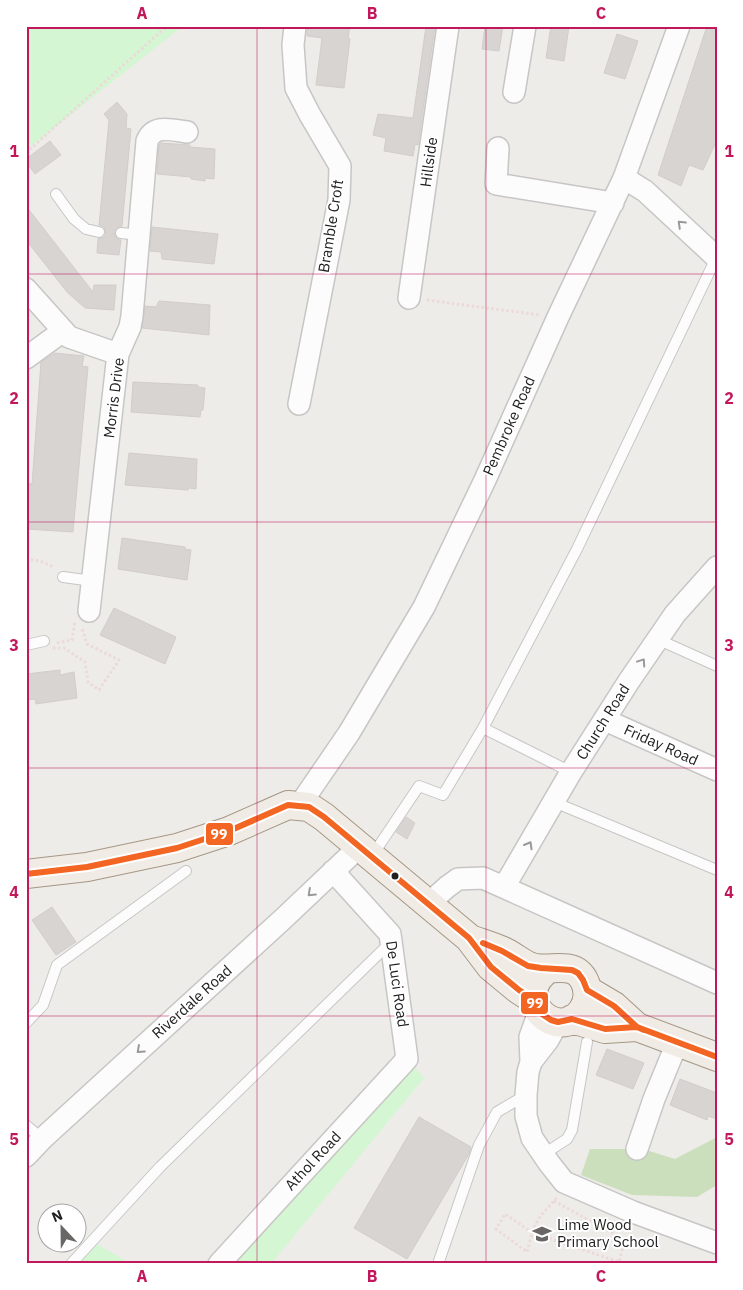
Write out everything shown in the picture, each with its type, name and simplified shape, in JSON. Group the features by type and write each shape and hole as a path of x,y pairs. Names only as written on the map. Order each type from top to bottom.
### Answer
{"main road":[{"path":"26,874 87,867 176,848 229,831 288,805 309,807 324,816 469,938 492,966 519,990 550,1013 605,1029 637,1027"},
{"path":"469,938 503,951 531,967 548,969 563,967 576,972 581,977 587,990 588,997 582,1010 550,1013"},
{"path":"548,969 534,985 550,1013"},
{"path":"587,990 614,1006 637,1027 717,1057"}],"street":[{"name":"Bramble Croft","path":"295,26 293,45 296,88 340,166 339,200 299,404"},
{"name":"Hillside","path":"409,298 448,26"},
{"path":"514,92 525,26"},
{"name":"Pembroke Road","path":"299,806 349,733 424,608 624,178 679,26"},
{"name":"Morris Drive","path":"84,615 93,582 118,354 130,328 130,234 147,142 149,136 162,129 187,132"},
{"path":"498,148 496,184 613,203"},
{"path":"624,178 645,191 717,258"},
{"path":"26,288 69,338 118,354"},
{"path":"26,358 63,331"},
{"name":"Church Road","path":"504,887 572,772 657,639 675,614 717,567"},
{"name":"Friday Road","path":"605,720 717,770"},
{"name":"Riverdale Road","path":"26,1156 34,1132 333,871 365,852"},
{"name":"De Luci Road","path":"333,871 390,934 407,1059"},
{"path":"428,904 446,887 458,879 482,878 717,983"},
{"path":"550,1013 530,1037 531,1062 528,1072 526,1116 532,1138 564,1182 633,1212 717,1244"},
{"path":"637,1149 654,1099 677,1043"},
{"name":"Athol Road","path":"219,1264 407,1059"}],"lane":[{"path":"56,194 74,219 86,229 99,232"},
{"path":"365,852 419,786 442,795 483,728 576,549 717,258"},
{"path":"63,577 93,582"},
{"path":"657,639 717,666"},
{"path":"26,645 44,641"},
{"path":"483,728 572,772"},
{"path":"554,802 717,870"},
{"path":"26,1023 43,1005 57,965 186,871"},
{"path":"71,1264 160,1167 392,941"},
{"path":"544,1154 567,1139 572,1130 587,1042"},
{"path":"438,1264 479,1145 497,1112 526,1095"}],"path":[{"path":"26,153 167,26"},
{"path":"409,298 558,317"},
{"path":"84,615 87,644 120,660 99,690 88,682 85,662 64,648 48,648 44,641 53,644 72,640 76,620 84,615"},
{"path":"533,1234 527,1252 496,1229 505,1214 533,1234 619,1262 625,1240 555,1200 537,1220 533,1234"}],"green space":[{"path":"26,26 183,26 26,150"},
{"path":"407,1059 424,1078 271,1264 219,1264"},
{"path":"717,1137 717,1185 697,1197 632,1195 581,1175 590,1149 643,1149 675,1159"},
{"path":"92,1241 131,1264 71,1264 82,1252 88,1252 88,1245"}],"building":[{"path":"307,26 350,26 344,88 316,85 322,38 307,36"},
{"path":"426,26 435,26 418,145 415,144 413,156 384,151 386,138 373,135 378,114 413,118"},
{"path":"485,26 503,26 499,51 482,49"},
{"path":"551,26 569,26 564,61 546,58"},
{"path":"707,26 717,26 717,140 703,170 689,165 681,186 658,175"},
{"path":"617,34 638,41 625,79 604,73"},
{"path":"117,102 127,114 126,128 131,129 122,226 116,229 114,233 121,240 119,255 97,253 98,239 104,237 106,233 104,227 99,225 109,120 104,114"},
{"path":"50,141 61,155 35,174 26,162 26,159"},
{"path":"161,143 215,149 214,179 205,178 205,181 191,179 191,177 157,174 159,145"},
{"path":"26,206 93,292 94,285 116,285 114,310 85,308 67,292 26,240"},
{"path":"152,227 218,234 214,264 162,259 161,252 150,251"},
{"path":"159,301 210,305 209,335 142,328 145,306 156,307"},
{"path":"55,353 84,356 82,366 88,367 73,532 26,529 26,483 32,484 41,362"},
{"path":"133,382 198,385 198,387 205,388 203,410 201,410 200,417 131,412"},
{"path":"129,453 197,459 196,489 125,485"},
{"path":"122,538 185,547 185,549 191,550 187,580 118,569"},
{"path":"114,608 176,637 165,664 100,635"},
{"path":"60,670 60,675 74,672 77,698 36,704 35,699 26,700 26,674"},
{"path":"406,817 415,823 407,839 396,832"},
{"path":"52,907 76,942 56,955 32,920"},
{"path":"607,1049 644,1063 633,1089 596,1075"},
{"path":"680,1079 717,1093 717,1119 708,1116 707,1120 670,1105"},
{"path":"419,1117 471,1147 469,1154 407,1259 354,1228"}],"transit line":[{"name":"99","path":"26,874 87,867 177,848 229,831 288,805 309,807 324,817 469,938 491,967 533,999 539,1012 551,1020 558,1022 572,1019 605,1029 637,1027 717,1057"},
{"name":"99","path":"483,943 502,951 528,966 572,970 578,973 587,990 614,1006 637,1027 644,1030"}],"place":[{"name":"Lime Wood Primary School","path":"542,1234"}]}
